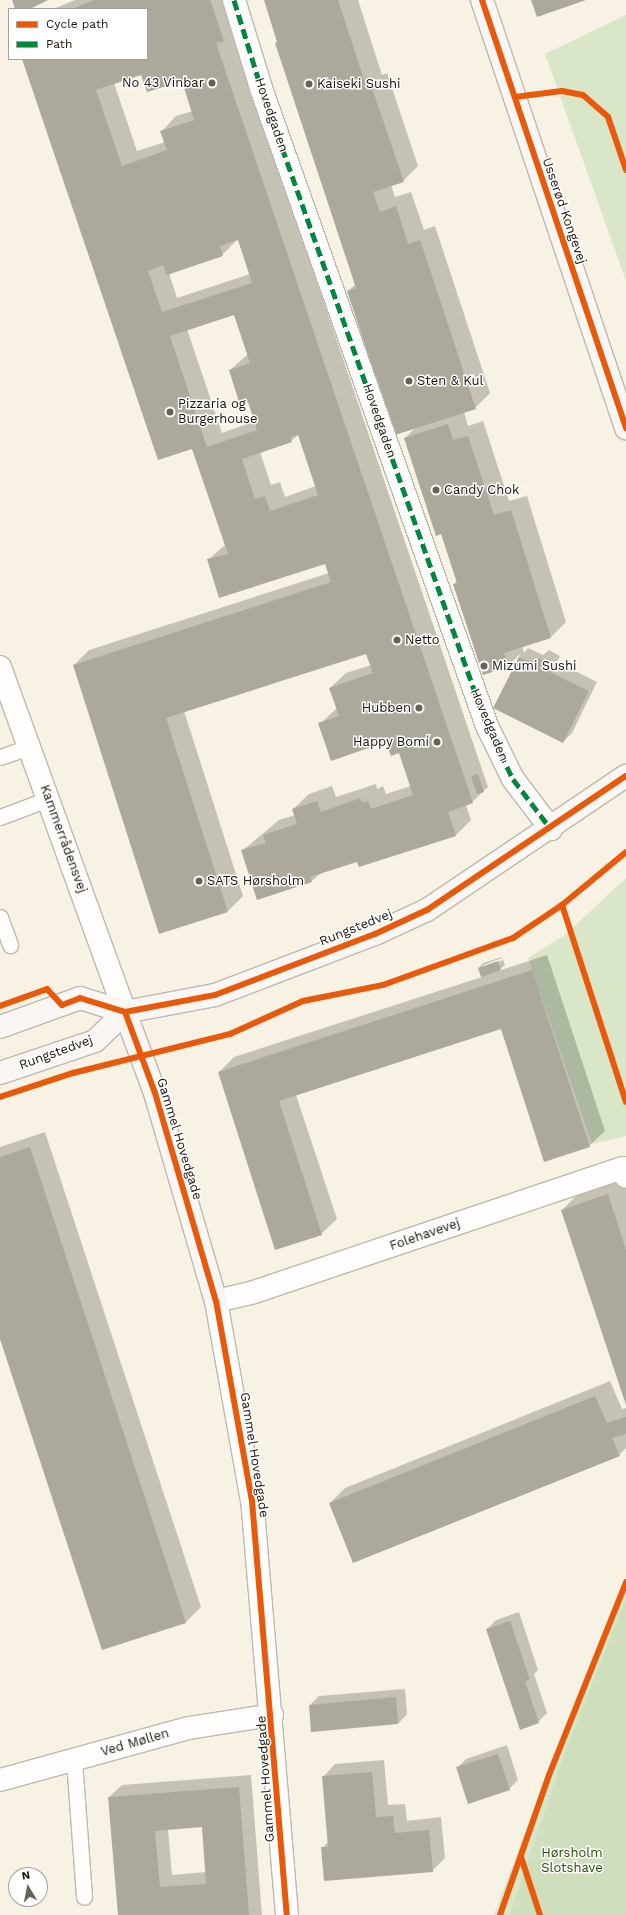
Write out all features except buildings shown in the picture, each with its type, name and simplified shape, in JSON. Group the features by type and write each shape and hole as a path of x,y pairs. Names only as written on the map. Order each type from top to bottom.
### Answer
{"main road":[{"name":"Usserød Kongevej","path":"482,0 626,428"},
{"name":"Rungstedvej","path":"0,1027 80,998 125,1012 215,995 375,934 427,910 551,829 626,776"},
{"name":"Rungstedvej","path":"0,1073 96,1041 125,1012"},
{"name":"Gammel Hovedgade","path":"125,1012 154,1093 216,1300"}],"street":[{"name":"Hovedgaden","path":"234,0 262,91 487,726 513,779 551,829"},
{"name":"Kammerrådensvej","path":"0,667 125,1012"},
{"name":"Folehavevej","path":"216,1300 254,1292 623,1168 626,1177"},
{"name":"Gammel Hovedgade","path":"216,1300 252,1500 272,1715 287,1915"},
{"name":"Ved Møllen","path":"0,1780 190,1728 272,1715"}],"lane":[{"path":"0,757 29,747"},
{"path":"0,817 48,799"},
{"path":"0,917 10,945"},
{"path":"74,1760 84,1897"}],"green space":[{"path":"626,15 626,281 545,54"},
{"path":"626,878 626,1136 592,1144 528,958 565,935"},
{"name":"Hørsholm Slotshave","path":"626,1582 626,1915 494,1915 550,1766"},
{"name":"Hørsholm Slotshave","path":"626,1599 626,1915 510,1915 561,1763"}],"marked path":[{"path":"234,0 262,91 487,726 513,779 551,829"}],"cycle path":[{"path":"482,0 626,428"},
{"path":"515,97 562,91 583,95 608,117 626,170"},
{"path":"0,1006 47,989 62,1005 80,998 125,1012 215,995 375,934 427,910 626,776"},
{"path":"0,1097 73,1073 230,1034 303,1001 383,985 513,938 562,905 626,852"},
{"path":"562,905 626,1102"},
{"path":"125,1012 155,1093 216,1301 252,1501 287,1915"},
{"path":"500,1915 549,1775 626,1582"},
{"path":"521,1857 540,1915"}],"place":[{"name":"No 43 Vinbar","path":"212,83"},
{"name":"Kaiseki Sushi","path":"309,84"},
{"name":"Sten & Kul","path":"409,381"},
{"name":"Pizzaria og Burgerhouse","path":"170,412"},
{"name":"Candy Chok","path":"436,490"},
{"name":"Netto","path":"397,640"},
{"name":"Mizumi Sushi","path":"484,666"},
{"name":"Hubben","path":"419,708"},
{"name":"Happy Bomí","path":"437,742"},
{"name":"SATS Hørsholm","path":"199,881"}]}
